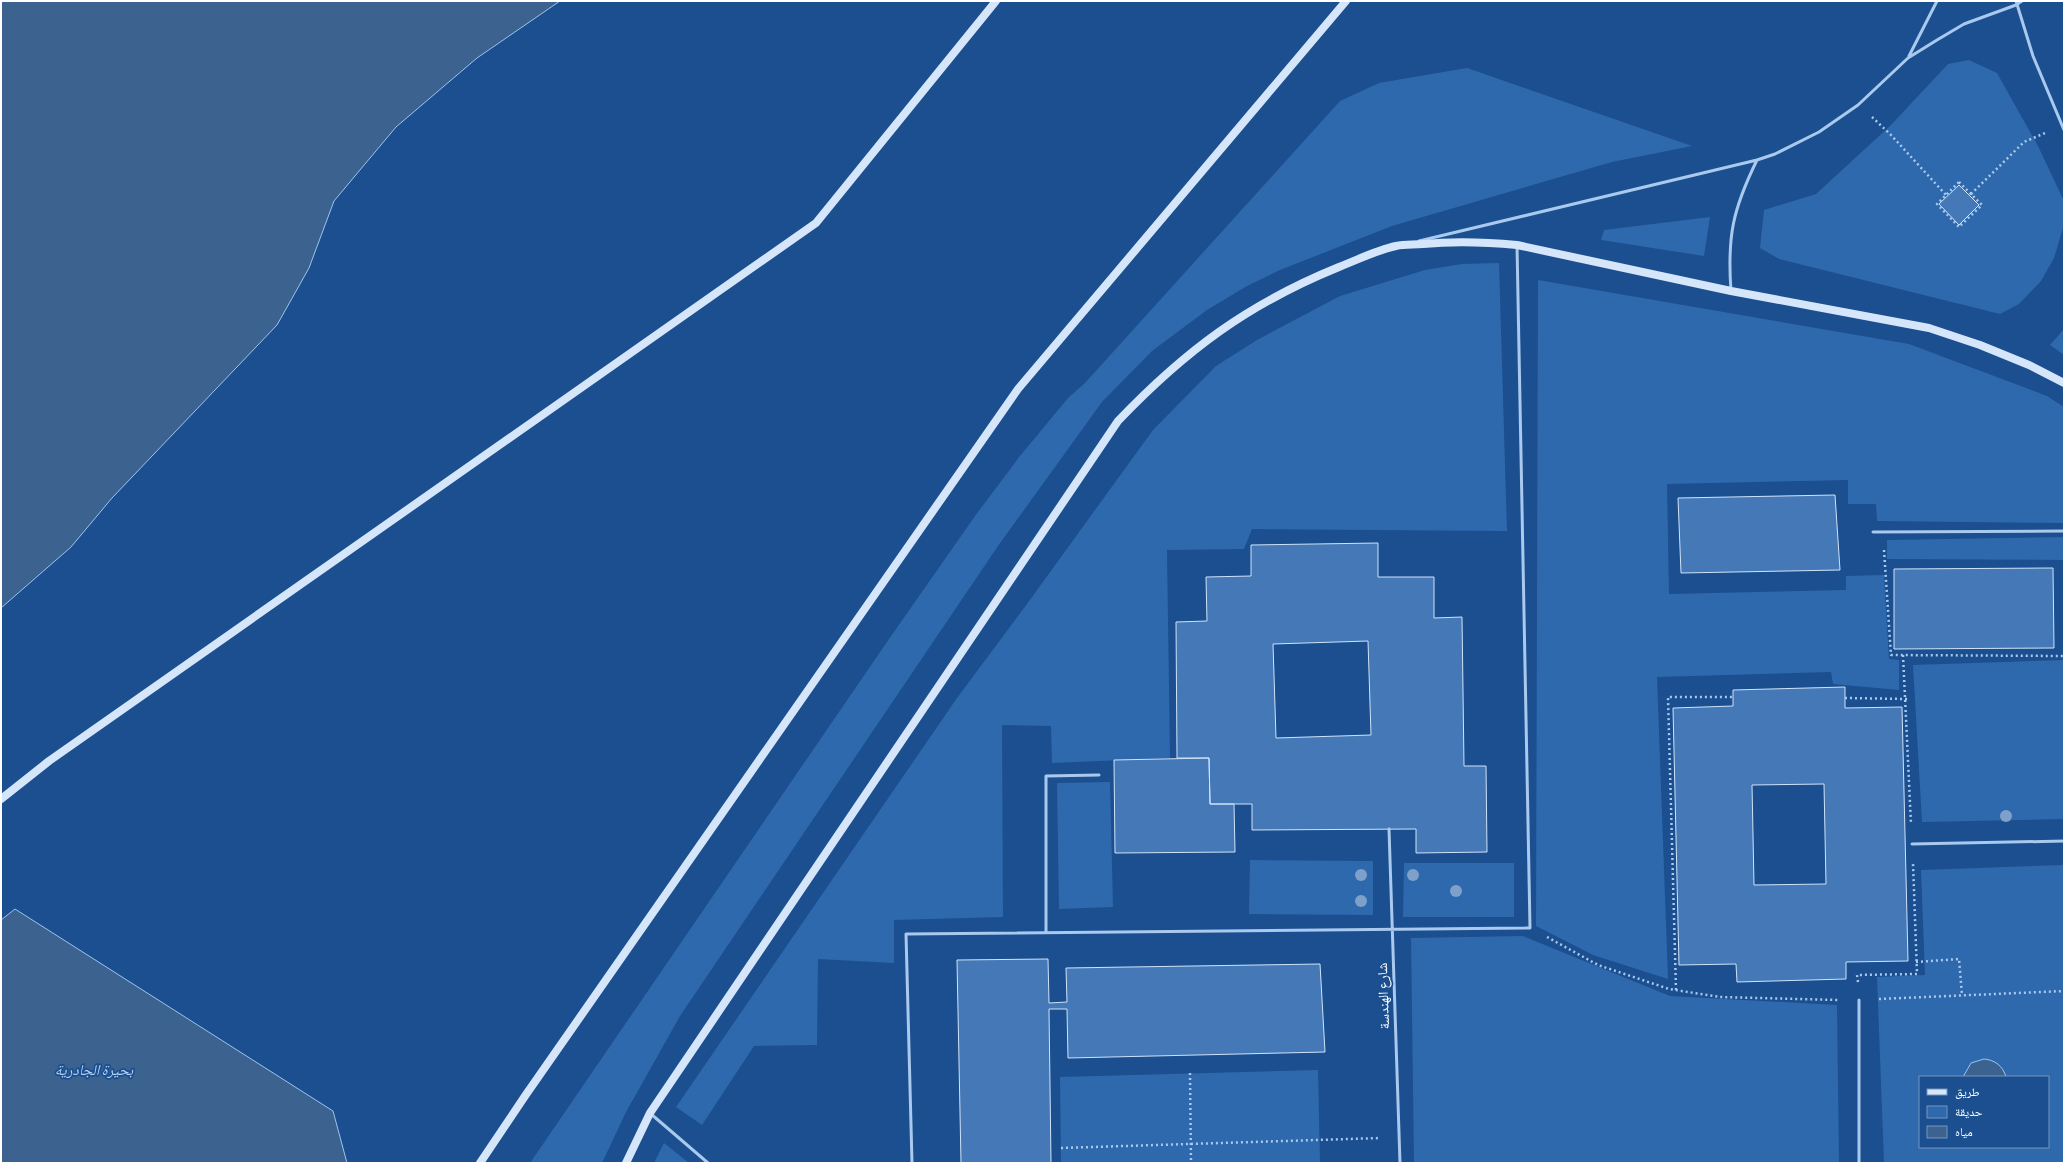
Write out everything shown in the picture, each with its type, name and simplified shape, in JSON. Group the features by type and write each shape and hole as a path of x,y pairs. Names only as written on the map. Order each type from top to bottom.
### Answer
{"street":[{"path":"1,798 62,752 816,223 996,1"},
{"path":"480,1163 1018,389 1346,1"},
{"path":"626,1163 650,1113 1118,421 1152,385 1189,353 1228,324 1270,299 1314,278 1396,246 1481,241 1517,245 1731,291 1929,328 1980,345 2015,359 2064,383"}],"lane":[{"path":"1908,58 1937,1"},
{"path":"1396,246 1758,160 1775,154 1819,132 1858,105 1908,58 1964,24 2022,1"},
{"path":"2016,3 2033,56 2064,130"},
{"path":"1731,291 1728,257 1732,223 1742,190 1758,160"},
{"path":"912,1163 906,934 1530,928 1517,245"},
{"path":"1873,532 2064,531"},
{"path":"1046,932 1046,776 1099,775"},
{"name":"شارع الهندسة","path":"1389,829 1400,1163"},
{"path":"1912,844 2064,841"},
{"path":"1859,1000 1859,1163"},
{"path":"650,1113 708,1163"}],"path":[{"path":"1858,105 1891,135 1946,195"},
{"path":"1971,194 2024,142 2062,126"},
{"path":"1959,182 1982,205 1959,227 1936,204 1946,195 1959,182"},
{"path":"1883,531 1891,655 2064,656"},
{"path":"1859,1000 1857,975 1917,974 1907,699 1903,655"},
{"path":"1676,990 1668,697 1733,697"},
{"path":"1845,698 1907,699"},
{"path":"1530,928 1598,966 1676,990 1720,997 1859,1000 2064,991"},
{"path":"1916,962 1959,959 1962,995"},
{"path":"1190,1073 1191,1163"},
{"path":"1061,1148 1399,1137"}],"green space":[{"path":"1969,60 1997,73 2038,146 2064,201 2063,228 2054,258 2041,281 2019,304 2000,314 1779,259 1760,248 1764,210 1816,194 1891,125 1948,64"},
{"path":"1467,68 1692,146 1612,162 1392,226 1280,270 1247,286 1207,310 1152,351 1102,402 998,546 680,1016 626,1112 602,1163 530,1163 975,516 1020,456 1068,398 1085,383 1340,101 1379,83"},
{"path":"1710,217 1704,256 1601,240 1604,230"},
{"path":"1499,263 1507,531 1252,529 1244,549 1167,550 1170,758 1052,763 1051,726 1002,725 1003,917 894,920 894,963 818,959 817,1045 754,1046 702,1125 676,1107 957,698 1153,430 1216,366 1257,340 1340,296 1425,270 1462,264"},
{"path":"1538,280 1909,344 2047,396 2064,407 2064,523 1877,521 1876,504 1848,504 1848,480 1667,484 1669,594 1846,590 1846,576 1884,575 1889,659 1899,660 1899,690 1833,684 1831,672 1657,677 1668,979 1593,955 1536,926"},
{"path":"2064,329 2064,355 2050,345"},
{"path":"2064,537 2064,560 1887,559 1887,540"},
{"path":"2064,660 2064,819 1922,822 1913,665"},
{"path":"1110,782 1113,907 1059,909 1057,783"},
{"path":"1250,860 1373,861 1373,915 1249,914"},
{"path":"1404,863 1514,863 1514,917 1403,917"},
{"path":"2064,865 2064,1163 1884,1163 1877,977 1925,975 1921,870"},
{"path":"1523,936 1670,996 1837,1005 1839,1163 1414,1163 1411,938"},
{"path":"1318,1070 1320,1163 1061,1163 1060,1077"},
{"path":"664,1143 689,1163 654,1163"}],"water":[{"path":"1,1 560,1 477,58 396,127 334,201 309,268 277,325 112,498 71,547 1,608"},
{"name":"بحيرة الجادرية","path":"15,909 333,1111 347,1163 1,1163 1,920"},
{"path":"1984,1059 1992,1061 2001,1067 2006,1076 1964,1076 1971,1063"}],"building":[{"path":"1959,185 1979,205 1959,225 1939,204"},
{"path":"1835,495 1840,570 1681,573 1678,498"},
{"path":"1378,543 1378,577 1434,577 1434,618 1462,617 1464,766 1486,766 1487,852 1416,853 1416,829 1252,830 1252,804 1210,804 1209,758 1177,758 1176,622 1207,621 1206,577 1251,576 1251,545","holes":["1368,641 1371,735 1276,738 1273,644"]},
{"path":"2053,568 2054,648 1894,649 1894,569"},
{"path":"1845,687 1845,708 1902,707 1908,961 1846,962 1846,979 1737,982 1736,964 1679,965 1673,708 1733,706 1733,690","holes":["1824,784 1826,884 1754,885 1752,785"]},
{"path":"1209,758 1210,804 1234,804 1235,852 1115,853 1114,760"},
{"path":"1048,959 1049,1003 1067,1002 1066,968 1320,964 1325,1052 1068,1058 1067,1009 1049,1009 1051,1163 961,1163 957,960"}]}
